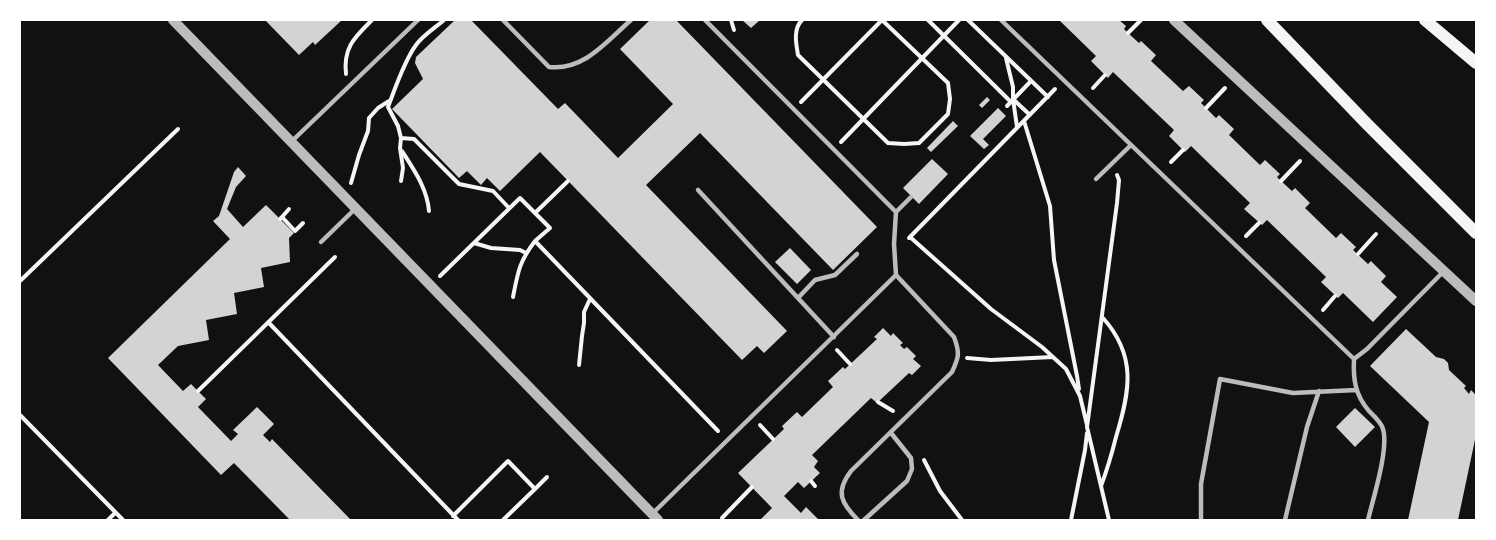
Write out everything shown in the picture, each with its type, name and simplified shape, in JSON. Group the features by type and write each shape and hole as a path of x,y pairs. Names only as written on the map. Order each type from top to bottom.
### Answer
{"main road":[{"path":"1267,20 1476,233"},
{"path":"1425,20 1476,63"}],"street":[{"path":"173,20 655,517"},
{"path":"1174,20 1476,301"}],"lane":[{"path":"291,142 418,20"},
{"path":"503,20 549,67 558,68 579,63 590,56 631,20"},
{"path":"705,20 897,212"},
{"path":"1001,20 1354,359"},
{"path":"1096,179 1131,145"},
{"path":"698,190 834,336"},
{"path":"858,520 848,510 843,499 841,489 844,480 952,372 958,358 958,348 954,337 896,275 894,254 897,212 911,197"},
{"path":"321,242 357,208"},
{"path":"798,298 815,280 835,274 857,254"},
{"path":"1368,520 1385,439 1382,425 1361,402 1356,390 1353,375 1354,359 1367,349 1444,270"},
{"path":"655,517 727,441 896,275"},
{"path":"1201,520 1201,484 1220,379 1293,393 1356,390"},
{"path":"1285,520 1307,427 1319,391"},
{"path":"864,520 907,481 912,469 911,458 891,433"}],"path":[{"path":"348,86 346,53 351,42 372,20"},
{"path":"401,182 403,168 401,138 398,126 388,107 416,45 444,20"},
{"path":"802,20 798,23 795,40 798,55 823,80 888,143 919,143 948,114 950,99 948,83 882,20 823,80 806,97"},
{"path":"928,20 1010,102 1030,115"},
{"path":"846,136 959,20"},
{"path":"968,20 1048,97"},
{"path":"1128,33 1141,20"},
{"path":"1005,56 1013,87 1010,102 1017,128"},
{"path":"1094,88 1105,75"},
{"path":"894,254 1064,80"},
{"path":"1010,102 1031,81"},
{"path":"1206,108 1225,88"},
{"path":"347,198 358,155 368,131 369,118 378,108 390,101"},
{"path":"1024,120 1050,206 1054,260 1080,396 1109,520"},
{"path":"20,281 178,129"},
{"path":"401,138 414,139 459,184 493,191 509,208"},
{"path":"400,148 428,198 429,211"},
{"path":"1171,162 1183,150"},
{"path":"1281,181 1300,161"},
{"path":"1071,520 1085,450 1119,180"},
{"path":"535,213 568,181"},
{"path":"430,284 520,198 550,228 534,241 519,266 513,297"},
{"path":"289,210 281,218 295,231 303,223"},
{"path":"1246,236 1259,223"},
{"path":"1358,254 1376,234"},
{"path":"910,237 991,309 1062,364 1080,396"},
{"path":"534,241 727,441"},
{"path":"474,243 491,248 520,250 526,253"},
{"path":"198,391 335,257"},
{"path":"1323,310 1335,296"},
{"path":"579,365 584,312 590,299"},
{"path":"1101,487 1123,413 1128,378 1119,339 1102,317"},
{"path":"269,322 458,520"},
{"path":"837,350 850,364"},
{"path":"977,359 1053,357"},
{"path":"878,402 893,411"},
{"path":"20,415 123,520"},
{"path":"760,424 773,439"},
{"path":"907,452 920,453 939,491 962,520"},
{"path":"453,516 508,461 534,489"},
{"path":"503,520 547,477"},
{"path":"811,481 815,486"},
{"path":"722,518 752,487"},
{"path":"108,520 115,513"}],"building":[{"path":"265,20 342,20 315,45 313,42 299,55"},
{"path":"455,20 471,20 558,109 565,103 618,158 673,104 620,49 650,20 676,20 877,227 833,270 700,133 646,185 787,331 764,353 757,346 742,360 540,152 500,191 487,178 481,185 467,171 459,178 392,109 423,79 415,63 416,57"},
{"path":"742,20 760,20 751,28"},
{"path":"1059,20 1119,20 1126,26 1124,29 1128,33 1156,55 1151,61 1183,91 1189,86 1204,100 1201,103 1216,118 1219,115 1234,129 1229,135 1260,165 1265,160 1280,174 1277,177 1281,181 1292,191 1295,188 1310,203 1305,208 1336,238 1341,233 1356,247 1353,250 1368,264 1371,261 1386,276 1381,282 1397,297 1373,322 1343,293 1338,298 1321,282 1326,277 1267,220 1262,225 1244,209 1250,203 1191,146 1185,152 1169,136 1174,130 1113,72 1108,78 1091,61 1096,56"},
{"path":"987,97 990,100 982,108 979,105"},
{"path":"998,108 1006,116 983,139 989,145 984,149 970,136"},
{"path":"953,121 958,126 931,152 927,148"},
{"path":"932,159 948,174 919,204 903,188"},
{"path":"238,167 246,176 236,187 227,209 243,227 266,205 294,233 289,238 290,262 261,268 264,287 234,293 237,314 206,320 209,340 178,346 158,365 183,391 191,384 206,399 198,407 231,441 238,434 233,430 257,407 274,424 263,435 270,442 272,439 351,520 290,520 234,463 221,475 108,358 230,239 213,221 219,216 234,172"},
{"path":"790,248 811,270 797,284 775,262"},
{"path":"883,328 891,336 893,333 903,343 900,345 904,349 907,347 916,356 913,359 921,366 912,375 909,373 877,403 871,398 812,455 818,461 814,467 820,473 804,488 798,482 784,496 801,513 806,507 819,520 762,520 772,508 738,473 784,429 782,426 797,412 802,417 833,387 828,381 843,367 845,369 877,339 874,337"},
{"path":"1406,329 1436,357 1444,359 1448,363 1449,370 1466,386 1464,388 1469,394 1471,390 1476,395 1476,435 1458,520 1408,520 1429,422 1370,366"},
{"path":"1355,408 1375,427 1355,447 1336,427"}]}
